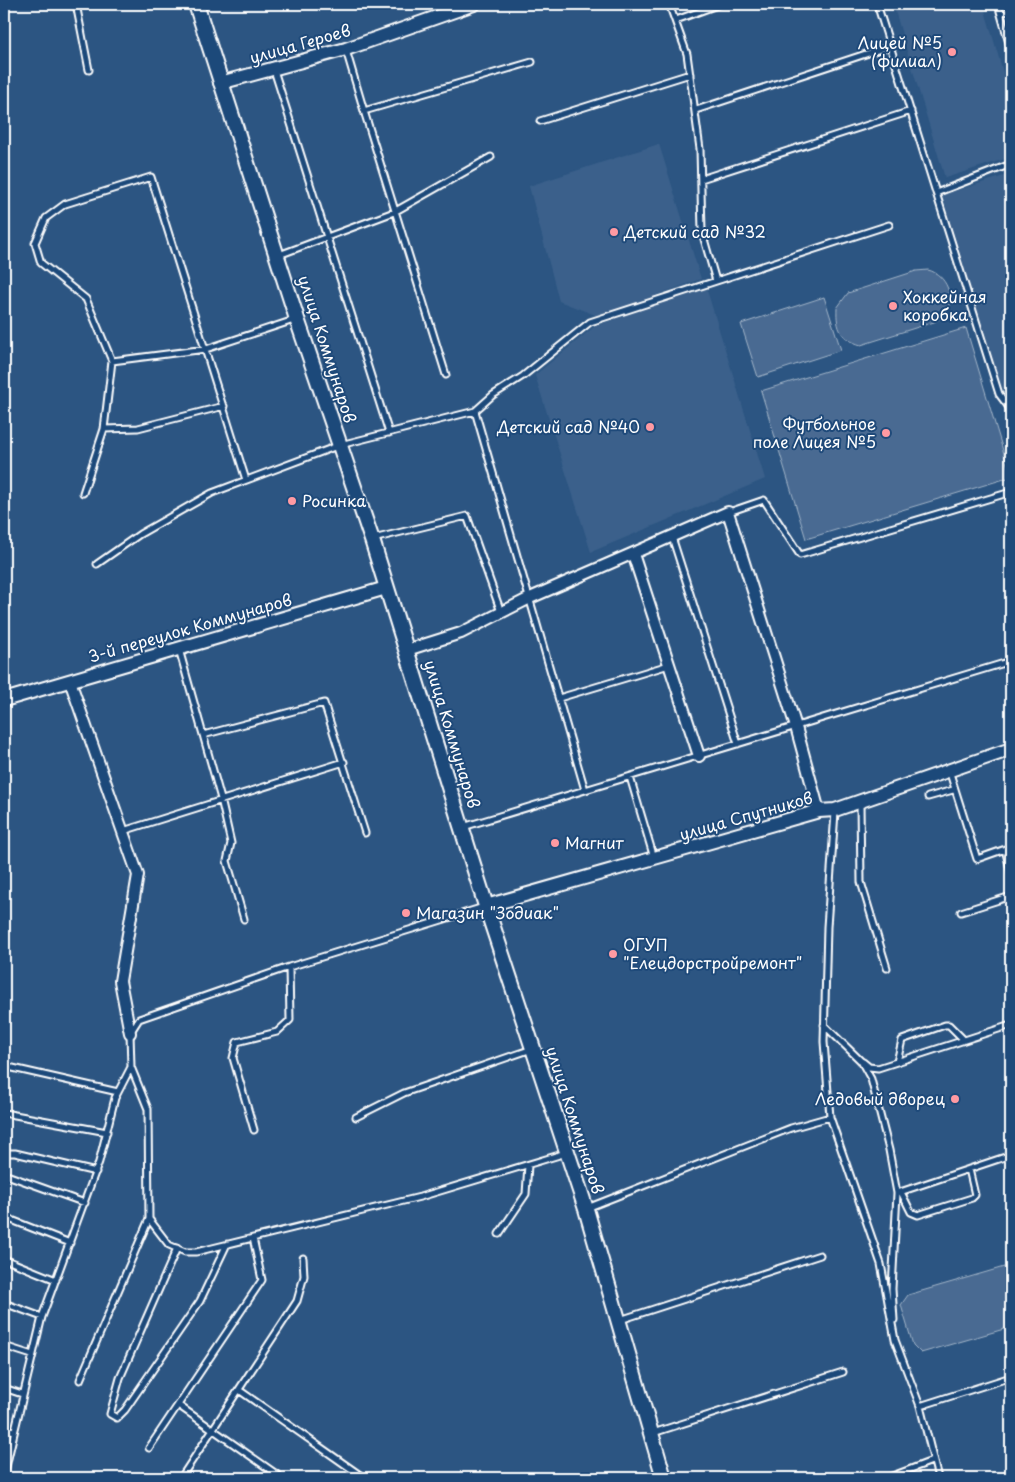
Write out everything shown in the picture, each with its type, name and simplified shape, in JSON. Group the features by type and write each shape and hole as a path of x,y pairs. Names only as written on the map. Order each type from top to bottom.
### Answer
{"main road":[{"name":"улица Коммунаров","path":"196,4 220,84 408,650 486,906 586,1209 620,1320 664,1478"}],"street":[{"name":"улица Героев","path":"220,84 346,49 474,4"},
{"path":"408,650 461,634 530,598 728,512 796,727 819,811"},
{"path":"633,554 699,756"},
{"name":"3-й переулок Коммунаров","path":"4,700 386,588"},
{"path":"70,681 138,875 120,981 130,1033"},
{"name":"улица Спутников","path":"486,906 819,811 835,810 860,799 1011,749"}],"lane":[{"path":"76,4 89,70"},
{"path":"669,4 687,54 696,110 701,179 702,232 716,282"},
{"path":"676,20 720,4"},
{"path":"877,4 999,394 1011,410"},
{"path":"998,4 1011,50"},
{"path":"1001,13 1011,10"},
{"path":"696,110 890,46"},
{"path":"346,49 394,212 446,375"},
{"path":"364,111 532,62"},
{"path":"273,70 389,433"},
{"path":"540,121 690,74"},
{"path":"701,179 911,111"},
{"path":"278,255 394,212 491,157"},
{"path":"936,193 1011,164"},
{"path":"83,493 104,429 112,361 86,299 41,263 35,243 46,218 65,204 151,177 246,480"},
{"path":"97,564 140,534 212,494 246,480 340,445 475,411 493,395 523,376 590,322 889,225"},
{"path":"112,361 206,349 297,318"},
{"path":"104,429 138,428 224,406"},
{"path":"475,411 585,790"},
{"path":"728,512 764,500 800,555 1011,492"},
{"path":"372,540 467,516 501,613"},
{"path":"672,537 738,744"},
{"path":"179,648 221,799 231,843 228,861 244,919"},
{"path":"462,827 1011,661"},
{"path":"559,698 670,664"},
{"path":"203,736 324,703 365,833"},
{"path":"122,831 344,762"},
{"path":"949,770 953,790 977,859 1011,847"},
{"path":"630,777 654,859"},
{"path":"928,797 953,790"},
{"path":"860,799 861,882 887,968"},
{"path":"835,810 827,927 824,1025 830,1117 881,1264 895,1340 920,1406 932,1461 938,1478"},
{"path":"1005,849 1011,873"},
{"path":"962,912 1011,896"},
{"path":"80,1380 149,1219 148,1109 132,1067 130,1033 139,1019 289,967 486,906"},
{"path":"254,1130 233,1058 237,1042 277,1032 290,1020 289,967"},
{"path":"824,1025 861,1061 869,1066 878,1068 1011,1025"},
{"path":"897,1062 902,1040 944,1025 949,1025 964,1040"},
{"path":"356,1117 404,1093 533,1049"},
{"path":"861,1061 871,1079 899,1193 892,1289 895,1340"},
{"path":"4,1066 118,1092"},
{"path":"4,1475 6,1457 42,1317 96,1172 118,1092 132,1067"},
{"path":"4,1113 107,1132"},
{"path":"586,1209 791,1128 830,1117"},
{"path":"149,1219 169,1245 185,1252 196,1252 420,1197 567,1152"},
{"path":"4,1153 15,1153 96,1172"},
{"path":"899,1193 1011,1155"},
{"path":"499,1234 526,1194 528,1165"},
{"path":"899,1193 914,1214 972,1198 975,1195 969,1169"},
{"path":"4,1174 84,1203"},
{"path":"4,1217 70,1243"},
{"path":"149,1448 262,1280 253,1238"},
{"path":"177,1248 120,1378 110,1414 117,1418 125,1410 200,1301 227,1244"},
{"path":"620,1320 820,1255"},
{"path":"191,1478 184,1473 297,1301 304,1276 303,1258"},
{"path":"4,1259 56,1280"},
{"path":"4,1303 42,1317"},
{"path":"4,1346 32,1356"},
{"path":"652,1434 843,1372"},
{"path":"920,1406 1011,1377"},
{"path":"4,1388 22,1394"},
{"path":"239,1390 360,1476"},
{"path":"178,1405 282,1478"},
{"path":"4,1428 13,1431"},
{"path":"887,1478 932,1461"}],"shaded area":[{"name":"Лицей №5 (филиал)","path":"893,4 983,4 1011,99 1011,157 945,178"},
{"name":"Детский сад №32","path":"659,144 701,279 598,316 559,301 529,186"},
{"path":"1011,174 1011,399 1004,395 942,195"},
{"name":"Хоккейная коробка","path":"928,270 940,276 948,288 950,302 948,309 941,318 934,322 861,345 849,340 841,332 837,308 848,293 916,271"},
{"name":"Детский сад №40","path":"706,287 765,479 591,552 535,375 595,326"},
{"path":"824,297 841,350 758,377 741,324"},
{"name":"Футбольное поле Лицея №5","path":"966,328 1011,477 806,539 761,391"},
{"path":"1004,1267 1011,1272 1011,1327 921,1353 913,1345 901,1305 908,1295"}],"place":[{"name":"Лицей №5 (филиал)","path":"952,52"},
{"name":"Детский сад №32","path":"614,232"},
{"name":"Хоккейная коробка","path":"893,306"},
{"name":"Детский сад №40","path":"650,427"},
{"name":"Футбольное поле Лицея №5","path":"886,433"},
{"name":"Росинка","path":"292,501"},
{"name":"Магнит","path":"555,843"},
{"name":"Магазин \"Зодиак\"","path":"406,913"},
{"name":"ОГУП \"Елецдорстройремонт\"","path":"613,954"},
{"name":"Ледовый дворец","path":"955,1099"}]}
